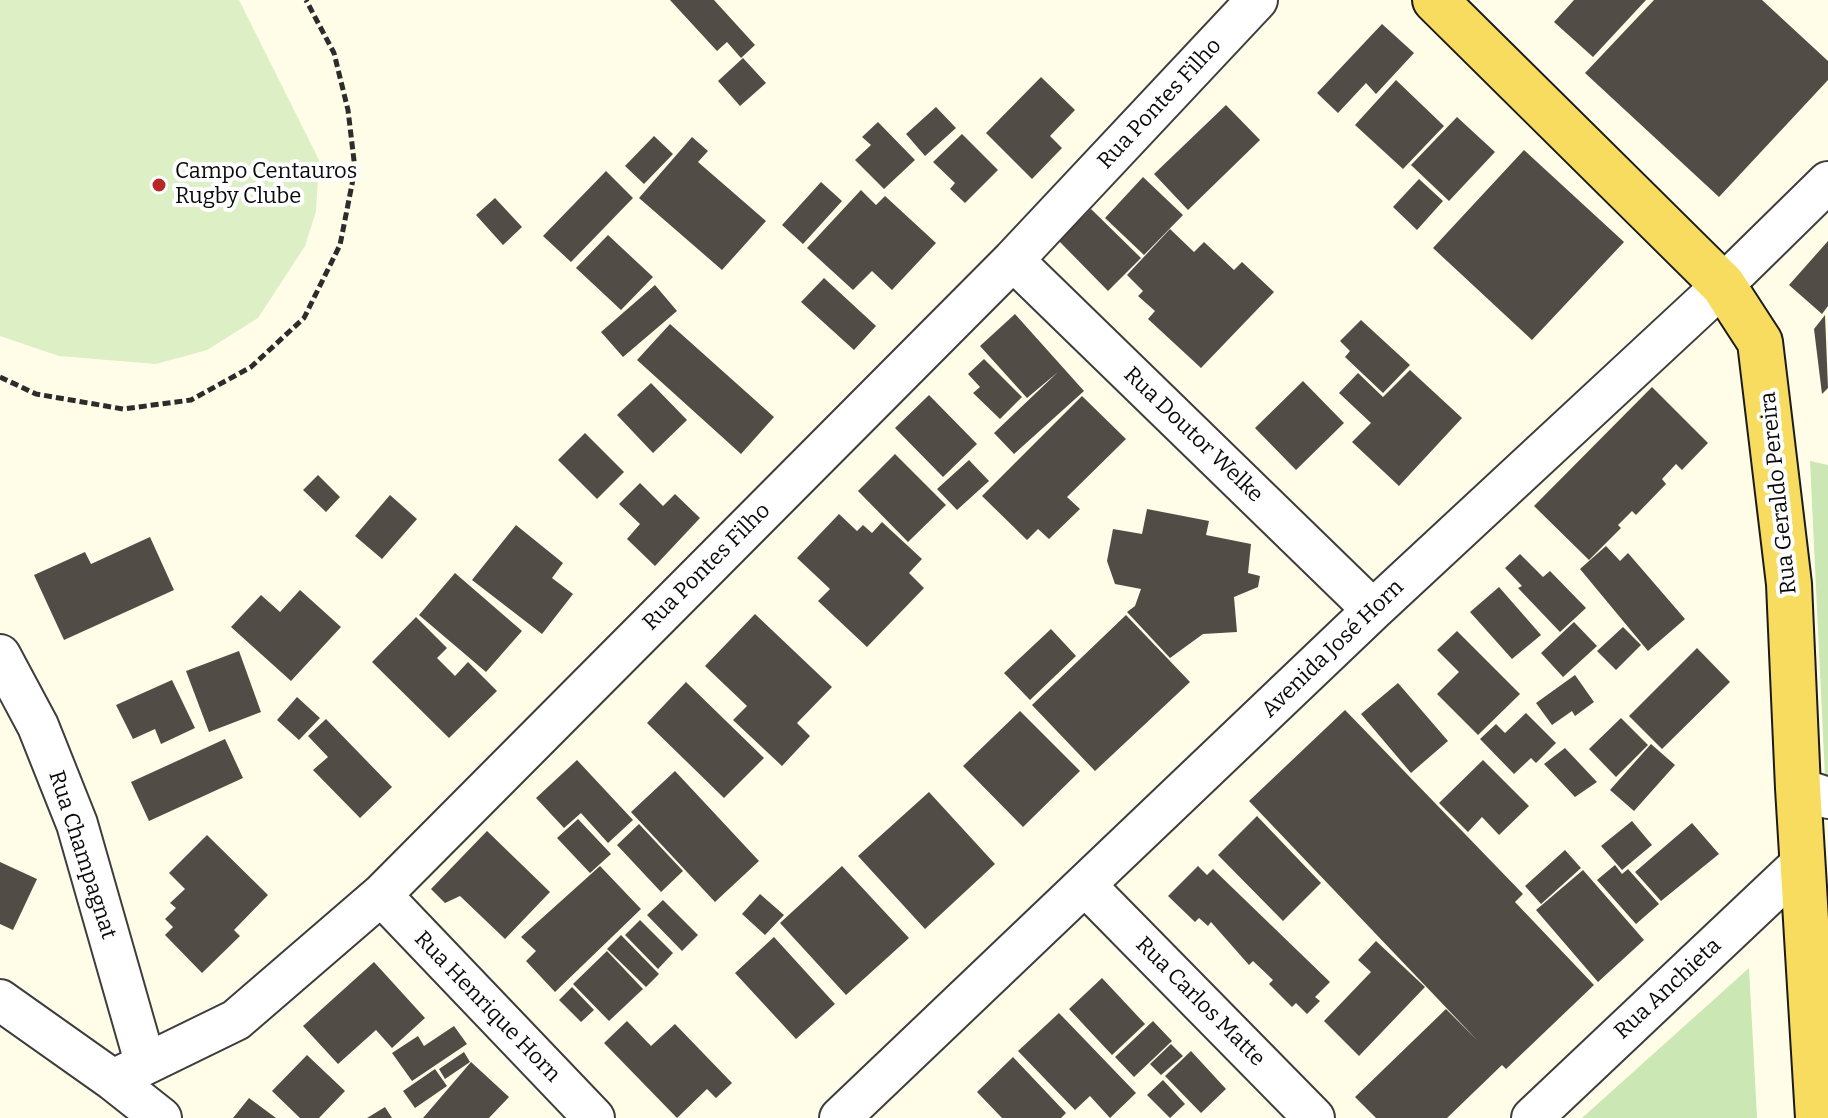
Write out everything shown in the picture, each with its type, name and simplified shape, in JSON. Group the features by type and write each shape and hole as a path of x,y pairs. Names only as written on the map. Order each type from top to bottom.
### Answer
{"main road":[{"name":"Rua Geraldo Pereira","path":"1435,0 1723,285 1760,342 1768,387 1813,793 1804,861 1818,1118"}],"street":[{"name":"Rua Pontes Filho","path":"129,1071 236,1020 381,895 1013,260 1257,0"},
{"name":"Avenida José Horn","path":"840,1118 1373,610 1723,285 1828,182"},
{"name":"Rua Doutor Welke","path":"1013,260 1373,610"},
{"name":"Rua Champagnat","path":"0,655 38,726 77,824 129,1071"},
{"name":"Rua Anchieta","path":"1532,1118 1804,861"},
{"name":"Rua Carlos Matte","path":"1086,886 1314,1118"},
{"name":"Rua Henrique Horn","path":"381,895 594,1118"},
{"path":"0,1000 129,1071 161,1118"}],"path":[{"path":"0,377 36,394 123,409 191,400 251,367 304,318 340,245 355,169 348,110 334,53 306,0"}],"green space":[{"name":"Campo Centauros Rugby Clube","path":"0,0 239,0 319,160 316,211 305,246 258,318 207,350 156,364 59,356 0,336"},
{"path":"1810,461 1828,465 1828,778 1825,777"},
{"path":"1749,968 1757,1118 1582,1118"}],"building":[{"path":"670,0 714,0 755,45 741,58 727,42 717,51"},
{"path":"1574,0 1646,0 1593,57 1554,22"},
{"path":"1654,0 1762,0 1828,61 1828,80 1719,197 1585,73"},
{"path":"1382,24 1414,53 1376,94 1366,83 1338,113 1317,93"},
{"path":"743,58 766,83 740,106 718,81"},
{"path":"1041,77 1075,110 1050,136 1062,148 1032,179 986,133"},
{"path":"1396,80 1444,126 1403,169 1355,125"},
{"path":"1226,105 1260,140 1188,210 1154,174"},
{"path":"936,107 956,128 925,156 906,134"},
{"path":"1457,117 1495,152 1449,201 1411,165"},
{"path":"878,122 915,160 884,189 855,160 871,145 862,137"},
{"path":"962,134 998,170 965,203 950,189 955,183 933,162"},
{"path":"654,136 673,154 644,184 625,166"},
{"path":"692,137 708,151 698,162 766,221 722,270 639,198"},
{"path":"1524,150 1624,242 1532,340 1433,248"},
{"path":"606,171 633,198 571,262 543,236"},
{"path":"1143,177 1183,215 1144,255 1105,218"},
{"path":"1419,179 1443,201 1417,230 1393,207"},
{"path":"821,182 842,201 803,244 782,225"},
{"path":"861,190 876,205 885,196 936,243 892,290 872,271 853,290 807,248"},
{"path":"495,198 522,227 503,245 476,215"},
{"path":"1091,209 1141,258 1108,291 1059,241"},
{"path":"1170,229 1194,252 1204,242 1234,270 1242,262 1274,292 1201,368 1148,319 1155,311 1138,296 1143,291 1127,275"},
{"path":"608,235 653,277 621,310 576,268"},
{"path":"1828,241 1828,306 1822,314 1789,285"},
{"path":"824,278 876,326 854,350 801,302"},
{"path":"655,285 677,311 623,357 601,332"},
{"path":"1015,314 1084,391 1014,454 994,433 1058,372 1027,398 980,346"},
{"path":"1825,315 1828,388 1822,394 1814,329"},
{"path":"1361,320 1410,365 1383,393 1345,357 1350,351 1340,341"},
{"path":"670,324 774,417 741,454 637,360"},
{"path":"984,359 1022,397 1000,419 973,393 980,387 968,374"},
{"path":"1410,370 1462,418 1399,486 1352,442 1371,423 1339,393 1358,373 1383,397"},
{"path":"1303,381 1344,423 1296,470 1255,428"},
{"path":"651,383 687,420 653,453 617,415"},
{"path":"1652,387 1708,443 1682,470 1676,464 1662,479 1666,484 1636,515 1632,511 1618,525 1621,528 1589,560 1534,506"},
{"path":"929,395 977,444 943,477 895,428"},
{"path":"1082,396 1126,439 1067,497 1080,509 1049,539 1038,529 1027,540 982,496"},
{"path":"585,433 624,472 597,499 558,460"},
{"path":"895,454 946,505 908,542 858,491"},
{"path":"969,460 989,481 957,510 937,489"},
{"path":"318,475 340,497 326,512 303,490"},
{"path":"640,483 663,506 675,494 700,518 655,566 627,539 640,524 619,504"},
{"path":"390,495 417,519 382,559 355,536"},
{"path":"1147,509 1209,521 1206,535 1251,544 1248,573 1260,576 1258,587 1234,597 1237,632 1203,634 1170,658 1127,612 1135,606 1141,589 1115,584 1107,561 1113,529 1142,534"},
{"path":"839,514 857,531 863,525 872,533 882,522 922,559 909,573 924,588 867,647 818,601 830,589 797,558"},
{"path":"516,525 563,563 552,578 573,594 542,634 472,580"},
{"path":"150,537 174,590 64,640 34,575 85,552 91,564"},
{"path":"1606,546 1620,561 1628,553 1685,619 1648,651 1580,569"},
{"path":"1520,554 1543,577 1550,571 1586,608 1560,632 1518,588 1522,586 1505,568"},
{"path":"455,573 522,631 486,672 419,615"},
{"path":"1499,587 1541,635 1512,659 1470,612"},
{"path":"300,590 341,627 291,681 231,627 261,595 280,612"},
{"path":"755,614 832,687 797,723 810,736 782,766 733,720 747,706 705,666"},
{"path":"1126,615 1190,682 1095,771 1032,705"},
{"path":"416,617 447,648 437,658 455,676 468,662 497,691 449,738 372,662"},
{"path":"1574,622 1597,646 1563,677 1541,653"},
{"path":"1623,627 1641,645 1616,670 1597,651"},
{"path":"1051,629 1076,656 1030,700 1004,673"},
{"path":"1457,631 1520,694 1478,735 1437,694 1459,672 1437,650"},
{"path":"1697,648 1730,682 1662,749 1629,716"},
{"path":"239,651 261,712 209,732 186,671"},
{"path":"1575,675 1594,702 1575,716 1572,711 1552,725 1536,703"},
{"path":"172,680 195,728 161,744 155,729 133,739 116,705"},
{"path":"686,682 764,758 724,798 647,723"},
{"path":"1398,683 1448,741 1411,773 1361,714"},
{"path":"297,697 320,718 299,740 277,720"},
{"path":"1345,710 1523,894 1515,902 1594,985 1506,1069 1502,1065 1447,1118 1376,1118 1355,1097 1446,1009 1478,1041 1249,801"},
{"path":"1020,711 1080,771 1023,827 963,766"},
{"path":"1526,713 1556,743 1536,763 1531,758 1514,774 1480,739 1496,724 1505,733"},
{"path":"1621,718 1648,745 1616,777 1589,749"},
{"path":"326,719 392,787 360,818 313,770 328,757 308,736"},
{"path":"225,739 243,778 149,821 131,782"},
{"path":"1651,744 1675,765 1634,811 1610,790"},
{"path":"1565,748 1597,782 1575,797 1544,764"},
{"path":"577,760 633,820 608,843 581,813 564,828 536,798"},
{"path":"1483,760 1529,806 1499,835 1482,817 1468,832 1439,803"},
{"path":"675,771 759,861 715,902 631,812"},
{"path":"929,792 995,864 925,929 858,856"},
{"path":"1257,816 1321,883 1283,921 1218,855"},
{"path":"578,819 611,854 590,873 557,838"},
{"path":"1632,821 1652,845 1622,870 1601,846"},
{"path":"1692,823 1719,854 1661,901 1635,872"},
{"path":"639,824 683,871 661,892 617,845"},
{"path":"487,831 550,892 505,939 460,896 445,903 431,889"},
{"path":"207,835 268,895 234,930 240,936 202,973 165,935 173,927 165,919 176,908 170,903 185,889 169,873"},
{"path":"1565,850 1581,868 1541,904 1525,886"},
{"path":"0,862 37,879 13,930 0,924"},
{"path":"1615,865 1622,874 1628,869 1659,904 1636,924 1597,880"},
{"path":"600,866 641,909 555,992 526,961 536,951 521,937"},
{"path":"842,866 909,938 846,995 780,923"},
{"path":"1198,866 1207,875 1213,869 1330,982 1315,997 1320,1001 1307,1014 1296,1003 1292,1007 1269,984 1273,980 1253,961 1249,965 1211,922 1208,926 1199,918 1195,922 1168,896"},
{"path":"1583,870 1644,940 1598,982 1536,910"},
{"path":"760,894 784,915 765,935 742,914"},
{"path":"663,900 698,935 682,951 647,915"},
{"path":"640,920 673,953 658,969 625,935"},
{"path":"621,935 659,974 646,987 607,949"},
{"path":"774,937 835,1004 796,1039 735,973"},
{"path":"1376,941 1425,987 1359,1056 1324,1021 1371,972 1358,960"},
{"path":"607,951 643,989 609,1021 573,984"},
{"path":"374,962 425,1018 392,1048 376,1030 338,1064 303,1026"},
{"path":"1102,978 1145,1024 1112,1055 1069,1009"},
{"path":"572,987 594,1010 581,1022 559,1000"},
{"path":"1059,1013 1136,1093 1110,1118 1090,1096 1075,1110 1018,1051"},
{"path":"627,1021 651,1046 675,1024 732,1083 716,1098 707,1089 677,1118 604,1043"},
{"path":"1153,1021 1172,1041 1134,1077 1115,1057"},
{"path":"454,1026 467,1044 412,1081 392,1053 418,1036 424,1046"},
{"path":"1171,1044 1183,1056 1161,1075 1150,1064"},
{"path":"1191,1051 1226,1089 1201,1113 1165,1076"},
{"path":"464,1052 470,1062 445,1079 439,1069"},
{"path":"307,1055 345,1091 319,1118 300,1118 272,1091"},
{"path":"1013,1057 1066,1113 1061,1118 1002,1118 977,1092"},
{"path":"471,1062 509,1097 489,1118 423,1118"},
{"path":"435,1069 447,1086 415,1108 403,1091"},
{"path":"1163,1080 1185,1104 1170,1118 1147,1095"},
{"path":"249,1098 276,1118 233,1118"},
{"path":"385,1107 392,1118 367,1118"}],"place":[{"name":"Campo Centauros Rugby Clube","path":"159,185"}]}
